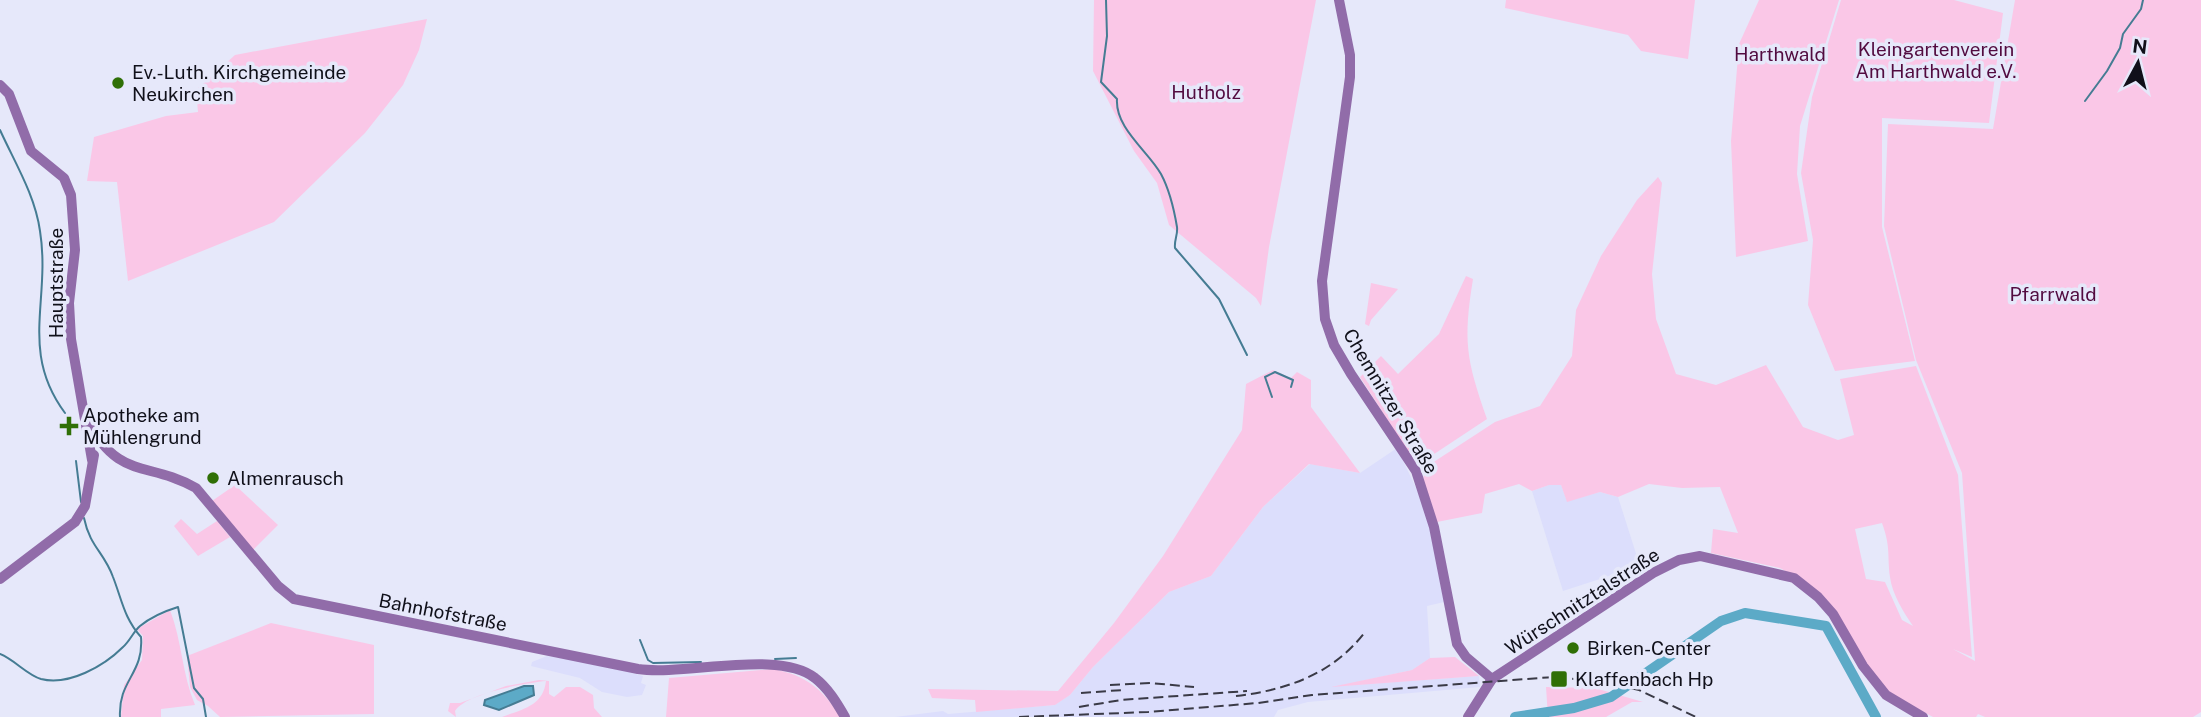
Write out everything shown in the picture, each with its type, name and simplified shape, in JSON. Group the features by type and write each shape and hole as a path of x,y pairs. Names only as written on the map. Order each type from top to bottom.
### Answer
{"main road":[{"name":"Chemnitzer Straße","path":"1339,0 1346,32 1350,77 1322,281 1325,318 1334,345 1351,374 1416,471 1434,527 1457,644 1466,657 1492,679"},
{"name":"Hauptstraße","path":"0,85 9,94 30,150 64,178 71,195 75,250 69,303 71,339 92,460"},
{"name":"Bahnhofstraße","path":"87,420 100,442 119,461 184,481 196,488 278,586 293,599 638,669 661,672 773,663 786,665 815,677 845,717"},
{"path":"0,579 75,523 87,499 92,460 100,442"},
{"name":"Würschnitztalstraße","path":"1472,713 1492,679 1653,573 1679,560 1700,556 1802,582 1833,614 1863,666 1886,695 1923,717"},
{"path":"1472,713 1485,717"}],"shaded area":[{"path":"1397,448 1426,509 1444,602 1427,606 1430,658 1412,670 1338,686 1479,676 1480,687 1308,702 1278,710 1274,717 895,717 943,711 948,714 1055,705 1070,695 1093,667 1169,592 1211,576 1263,507 1310,464 1360,473"},
{"path":"1549,485 1561,485 1567,501 1600,492 1618,497 1640,566 1563,591 1532,491"},
{"path":"547,656 609,666 643,676 641,683 646,685 642,695 627,697 602,692 580,678 531,666 532,662"}],"green space":[{"name":"Hutholz","path":"1094,0 1316,0 1269,247 1261,306 1256,298 1169,225 1157,183 1134,151 1093,71"},
{"name":"Harthwald","path":"1506,0 1695,0 1688,59 1641,51 1628,35 1505,8"},
{"path":"1759,0 1839,0 1800,126 1797,174 1808,241 1736,257 1731,141 1739,44"},
{"name":"Kleingartenverein Am Harthwald e.V.","path":"1841,0 1954,0 2003,13 1989,123 1882,118 1882,227 1915,361 1835,371 1808,305 1813,240 1801,173 1812,97"},
{"name":"Pfarrwald","path":"2015,0 2201,0 2201,712 2193,717 1985,717 1978,714 1976,717 1933,717 1894,696 1875,680 1811,586 1780,568 1711,553 1713,529 1738,533 1720,487 1682,488 1649,484 1618,497 1600,492 1567,502 1561,485 1549,485 1532,491 1519,484 1485,494 1482,513 1437,522 1423,479 1426,467 1495,422 1540,406 1572,356 1576,310 1601,256 1637,200 1658,177 1662,183 1652,274 1656,319 1676,374 1716,385 1766,365 1803,427 1838,440 1854,435 1840,379 1916,366 1958,475 1972,657 1953,649 1975,661 1962,473 1916,360 1884,226 1888,124 1993,129","holes":["1882,523 1893,590 1913,626 1902,620 1885,582 1866,579 1855,529"]},
{"path":"427,19 419,50 403,85 365,133 274,222 128,281 117,182 87,181 94,137 166,116 198,112 196,90 235,55"},
{"path":"1466,276 1473,279 1468,319 1468,350 1487,419 1419,464 1415,463 1360,377 1381,356 1398,374 1439,334"},
{"path":"1371,283 1398,289 1371,320 1369,326 1365,324"},
{"path":"1273,370 1291,378 1297,372 1311,380 1311,407 1360,473 1309,464 1263,507 1211,576 1169,592 1093,667 1070,695 1055,705 976,712 975,700 932,698 928,689 1058,691 1114,623 1163,556 1242,430 1246,384"},
{"path":"235,485 278,525 253,550 212,501"},
{"path":"181,519 197,534 217,521 230,537 198,556 174,526"},
{"path":"170,610 195,705 161,709 161,717 121,717 124,685 142,660 143,636 137,629"},
{"path":"271,623 374,645 374,714 220,717 197,700 190,687 187,656"},
{"path":"1455,657 1479,676 1331,687 1412,670 1430,658"},
{"path":"773,669 804,679 820,691 841,717 666,717 669,678"},
{"path":"539,680 549,681 549,694 554,697 566,687 580,687 593,695 594,708 602,717 502,717 524,709 536,701 541,696 546,681 487,693 506,686"},
{"path":"1546,687 1595,688 1643,702 1632,702 1606,717 1548,717"},
{"path":"474,698 455,711 456,717 448,711 450,703"}],"water":[{"path":"524,686 533,686 534,695 499,710 484,705 485,700"}],"waterway":[{"path":"1106,0 1107,36 1101,82 1117,99 1121,120 1164,180 1177,227 1175,248 1219,299 1247,355"},
{"path":"2085,101 2107,71 2120,48 2123,34 2141,9 2143,0"},
{"path":"0,130 24,179 40,231 42,280 39,325 43,368 51,390 65,413"},
{"path":"1272,397 1265,377 1275,372 1293,380 1291,387"},
{"path":"76,461 81,502"},
{"path":"84,518 90,536 109,568 127,616 141,637 139,660 123,694 120,717"},
{"path":"0,654 41,679 63,680 96,667 125,645 144,623 178,607 194,688 203,699 206,717"},
{"path":"1515,717 1574,708 1611,697 1721,621 1745,613 1826,626 1876,717"},
{"path":"640,640 648,660 653,663 701,662"},
{"path":"775,659 796,658"},
{"path":"1547,717 1551,712"}],"railway":[{"path":"1236,696 1273,689 1308,678 1339,659 1365,632"},
{"path":"1019,717 1148,712 1258,703 1312,695 1554,677 1603,682 1639,690 1696,717"},
{"path":"1110,685 1150,683 1194,687"},
{"path":"1081,693 1123,690"},
{"path":"1079,707 1121,700 1247,691"}],"place":[{"name":"Ev.-Luth. Kirchgemeinde Neukirchen","path":"118,83"},
{"name":"Apotheke am Mühlengrund","path":"69,426"},
{"name":"Almenrausch","path":"213,478"},
{"name":"Birken-Center","path":"1573,648"},
{"name":"Klaffenbach Hp","path":"1559,679"}]}
